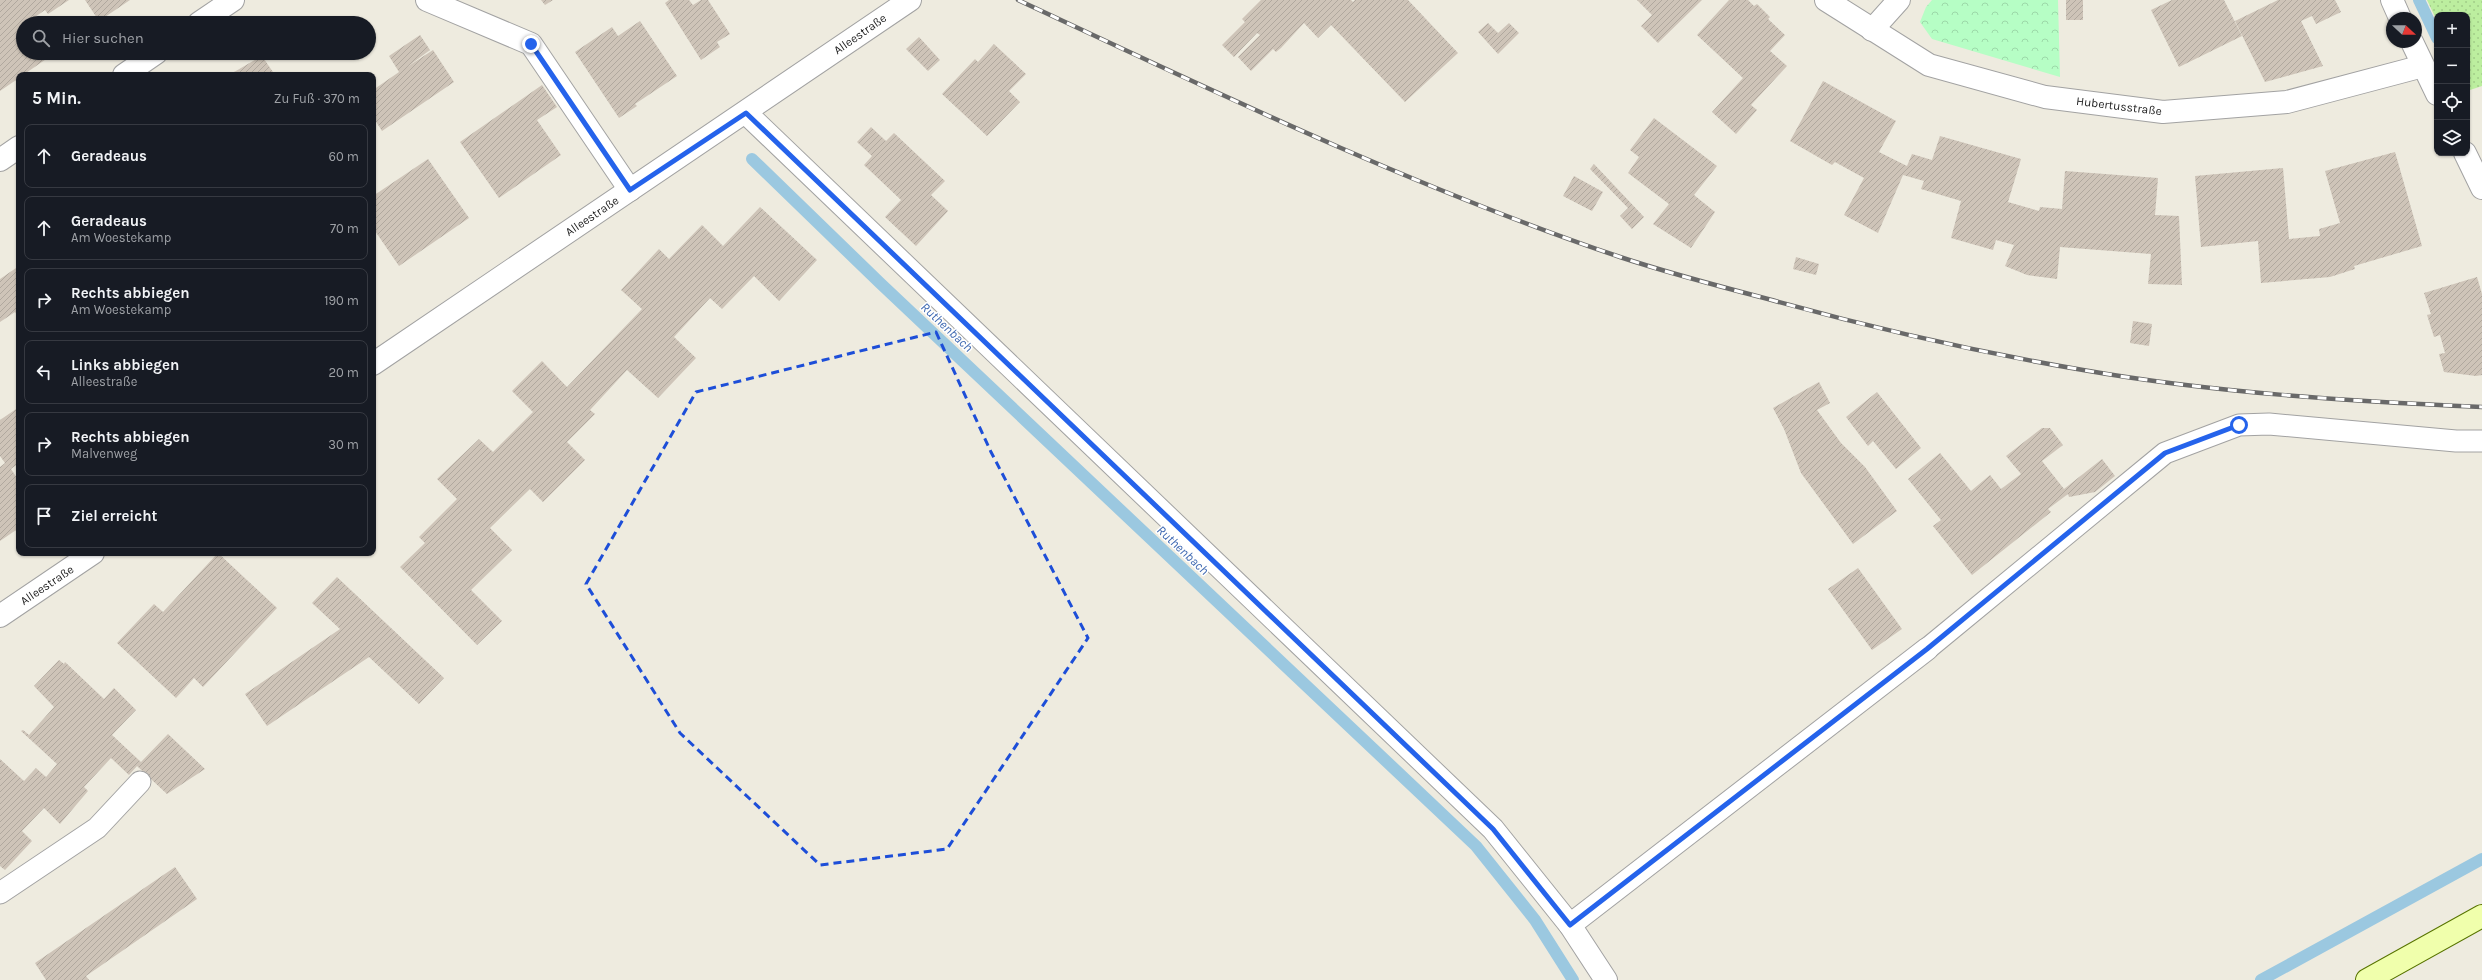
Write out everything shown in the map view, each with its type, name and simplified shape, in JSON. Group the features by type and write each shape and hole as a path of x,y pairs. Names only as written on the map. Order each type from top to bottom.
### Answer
{"main road":[{"path":"2367,980 2482,916"}],"street":[{"path":"209,16 233,0"},
{"path":"427,0 531,44 630,190"},
{"name":"Alleestraße","path":"376,362 746,113 910,0"},
{"name":"Hubertusstraße","path":"1826,0 1929,65 2045,97 2163,112 2287,102 2423,66"},
{"path":"1872,30 1899,0"},
{"path":"2392,0 2397,12"},
{"path":"2415,48 2434,88"},
{"path":"128,72 146,60"},
{"path":"746,113 1493,829 1570,925 1606,980"},
{"path":"0,160 16,149"},
{"path":"2466,156 2482,188"},
{"name":"Alleestraße","path":"0,616 90,556"},
{"path":"1570,925 1927,649"}],"lane":[{"path":"1927,649 2165,453 2239,425 2269,424 2456,441 2482,441"},
{"path":"0,893 97,828 140,782"}],"highlighted area":[{"path":"936,332 991,452 1088,638 947,849 820,865 680,733 586,584 696,392"}],"green space":[{"path":"1932,0 2058,0 2060,77 1932,39 1920,22 1926,7"},
{"path":"2427,0 2482,0 2482,86 2470,90 2470,12 2434,12 2434,15"}],"building":[{"path":"0,0 69,0 48,14 45,10 36,16 16,16 16,60 45,60 27,72 16,72 16,80 0,91"},
{"path":"85,0 130,0 106,16 96,16"},
{"path":"541,0 553,0 545,5"},
{"path":"669,0 689,0 693,5 701,0 708,0 730,34 717,42 720,47 701,60 665,3"},
{"path":"1261,0 1351,0 1353,2 1355,0 1408,0 1458,53 1405,102 1331,25 1318,38 1304,23 1281,48 1276,52 1273,49 1251,71 1238,57 1260,35 1257,33 1234,57 1222,45 1245,22 1242,19"},
{"path":"1637,0 1702,0 1658,43 1641,26 1652,15"},
{"path":"1729,0 1748,0 1754,6 1757,4 1770,17 1768,19 1785,35 1770,51 1787,66 1751,105 1757,110 1736,134 1712,112 1743,78 1697,35"},
{"path":"2066,0 2083,0 2083,20 2066,20"},
{"path":"2172,0 2224,0 2242,36 2179,67 2151,10"},
{"path":"2278,0 2335,0 2341,12 2316,24 2312,16 2301,21 2323,66 2265,82 2235,21"},
{"path":"640,21 677,76 635,104 637,106 619,118 575,52 612,27 618,36"},
{"path":"1488,23 1498,33 1509,23 1519,33 1498,54 1478,32"},
{"path":"420,35 430,50 407,67 433,50 454,82 382,131 376,122 376,88 399,72 389,56"},
{"path":"919,37 940,60 928,71 906,49"},
{"path":"994,44 1026,74 1009,91 1020,102 987,136 942,94 975,59 978,62"},
{"path":"255,60 265,60 273,72 234,72"},
{"path":"1823,81 1896,121 1879,152 1907,166 1912,154 1932,160 1940,136 2021,159 2008,202 2039,211 2040,207 2062,209 2065,171 2158,178 2155,215 2179,216 2182,285 2148,284 2151,254 2060,247 2057,279 2027,275 2005,266 2014,245 1996,240 1993,250 1951,238 1961,201 1921,189 1924,181 1903,175 1878,233 1844,215 1864,178 1835,162 1832,165 1790,141"},
{"path":"542,85 557,107 537,120 561,155 499,198 460,142"},
{"path":"1654,118 1717,166 1694,195 1715,212 1691,248 1653,224 1669,204 1628,173 1639,157 1630,150"},
{"path":"871,127 886,141 894,133 945,181 931,195 948,211 916,246 885,217 901,200 864,165 872,156 857,142"},
{"path":"2395,152 2422,246 2354,266 2355,269 2330,277 2261,283 2258,241 2201,247 2195,176 2283,168 2289,239 2320,236 2319,229 2340,223 2325,171"},
{"path":"428,159 469,218 399,266 376,232 376,194"},
{"path":"1594,164 1644,217 1632,229 1620,216 1628,208 1590,169"},
{"path":"1574,176 1603,192 1592,211 1563,196"},
{"path":"760,207 817,260 779,301 754,276 722,309 710,298 674,337 696,358 658,398 627,370 590,410 595,414 567,442 585,460 543,502 530,489 490,528 512,550 471,590 502,621 477,645 400,567 425,543 419,537 457,499 437,479 479,439 493,452 533,412 512,391 542,361 567,387 642,309 621,290 659,249 669,259 702,225 723,246"},
{"path":"1796,257 1819,264 1816,275 1793,269"},
{"path":"16,268 16,314 15,312 0,322 0,279"},
{"path":"2477,277 2482,294 2482,375 2476,376 2444,372 2439,354 2445,353 2440,335 2434,337 2427,315 2431,314 2424,293"},
{"path":"2133,321 2152,324 2149,346 2130,343"},
{"path":"1819,382 1830,403 1817,410 1841,443 1865,467 1897,511 1853,544 1801,473 1784,429 1773,408"},
{"path":"1877,392 1921,448 1896,469 1873,441 1868,446 1846,417"},
{"path":"16,409 16,465 11,469 16,476 16,530 0,541 0,467 5,463 0,456 0,420"},
{"path":"2042,428 2050,428 2063,445 2042,461 2064,489 2102,459 2115,476 2095,492 2069,497 2068,494 2048,509 2051,512 1972,575 1933,526 1941,520 1908,479 1940,453 1971,491 1990,475 2001,489 2021,474 2006,456"},
{"path":"215,556 221,556 277,608 203,687 194,678 176,698 117,643 154,604 163,612"},
{"path":"1858,568 1902,629 1872,650 1828,589"},
{"path":"337,577 444,678 419,704 369,657 267,726 245,694 340,629 312,603"},
{"path":"59,660 64,664 65,662 104,699 114,688 136,710 112,735 141,762 168,734 205,769 167,794 137,766 129,775 111,758 84,787 88,791 60,824 44,808 22,831 32,841 5,870 0,866 0,759 24,781 36,768 46,777 57,764 21,731 23,730 29,735 54,707 34,686"},
{"path":"175,867 197,899 86,976 89,980 46,980 35,963"}],"waterway":[{"path":"2419,0 2434,32"},
{"name":"Ruthenbach","path":"752,159 880,283 1476,846 1535,920 1573,980"},
{"path":"2261,980 2482,859"}],"railway":[{"path":"1018,0 1240,103 1390,169 1543,230 1620,257 1693,279 1807,310 1885,329 1964,347 2083,370 2182,385 2282,395 2482,407"}],"route":[{"path":"531,44 630,190 746,113 1493,829 1570,925 1927,649 2165,453 2239,425"}]}
